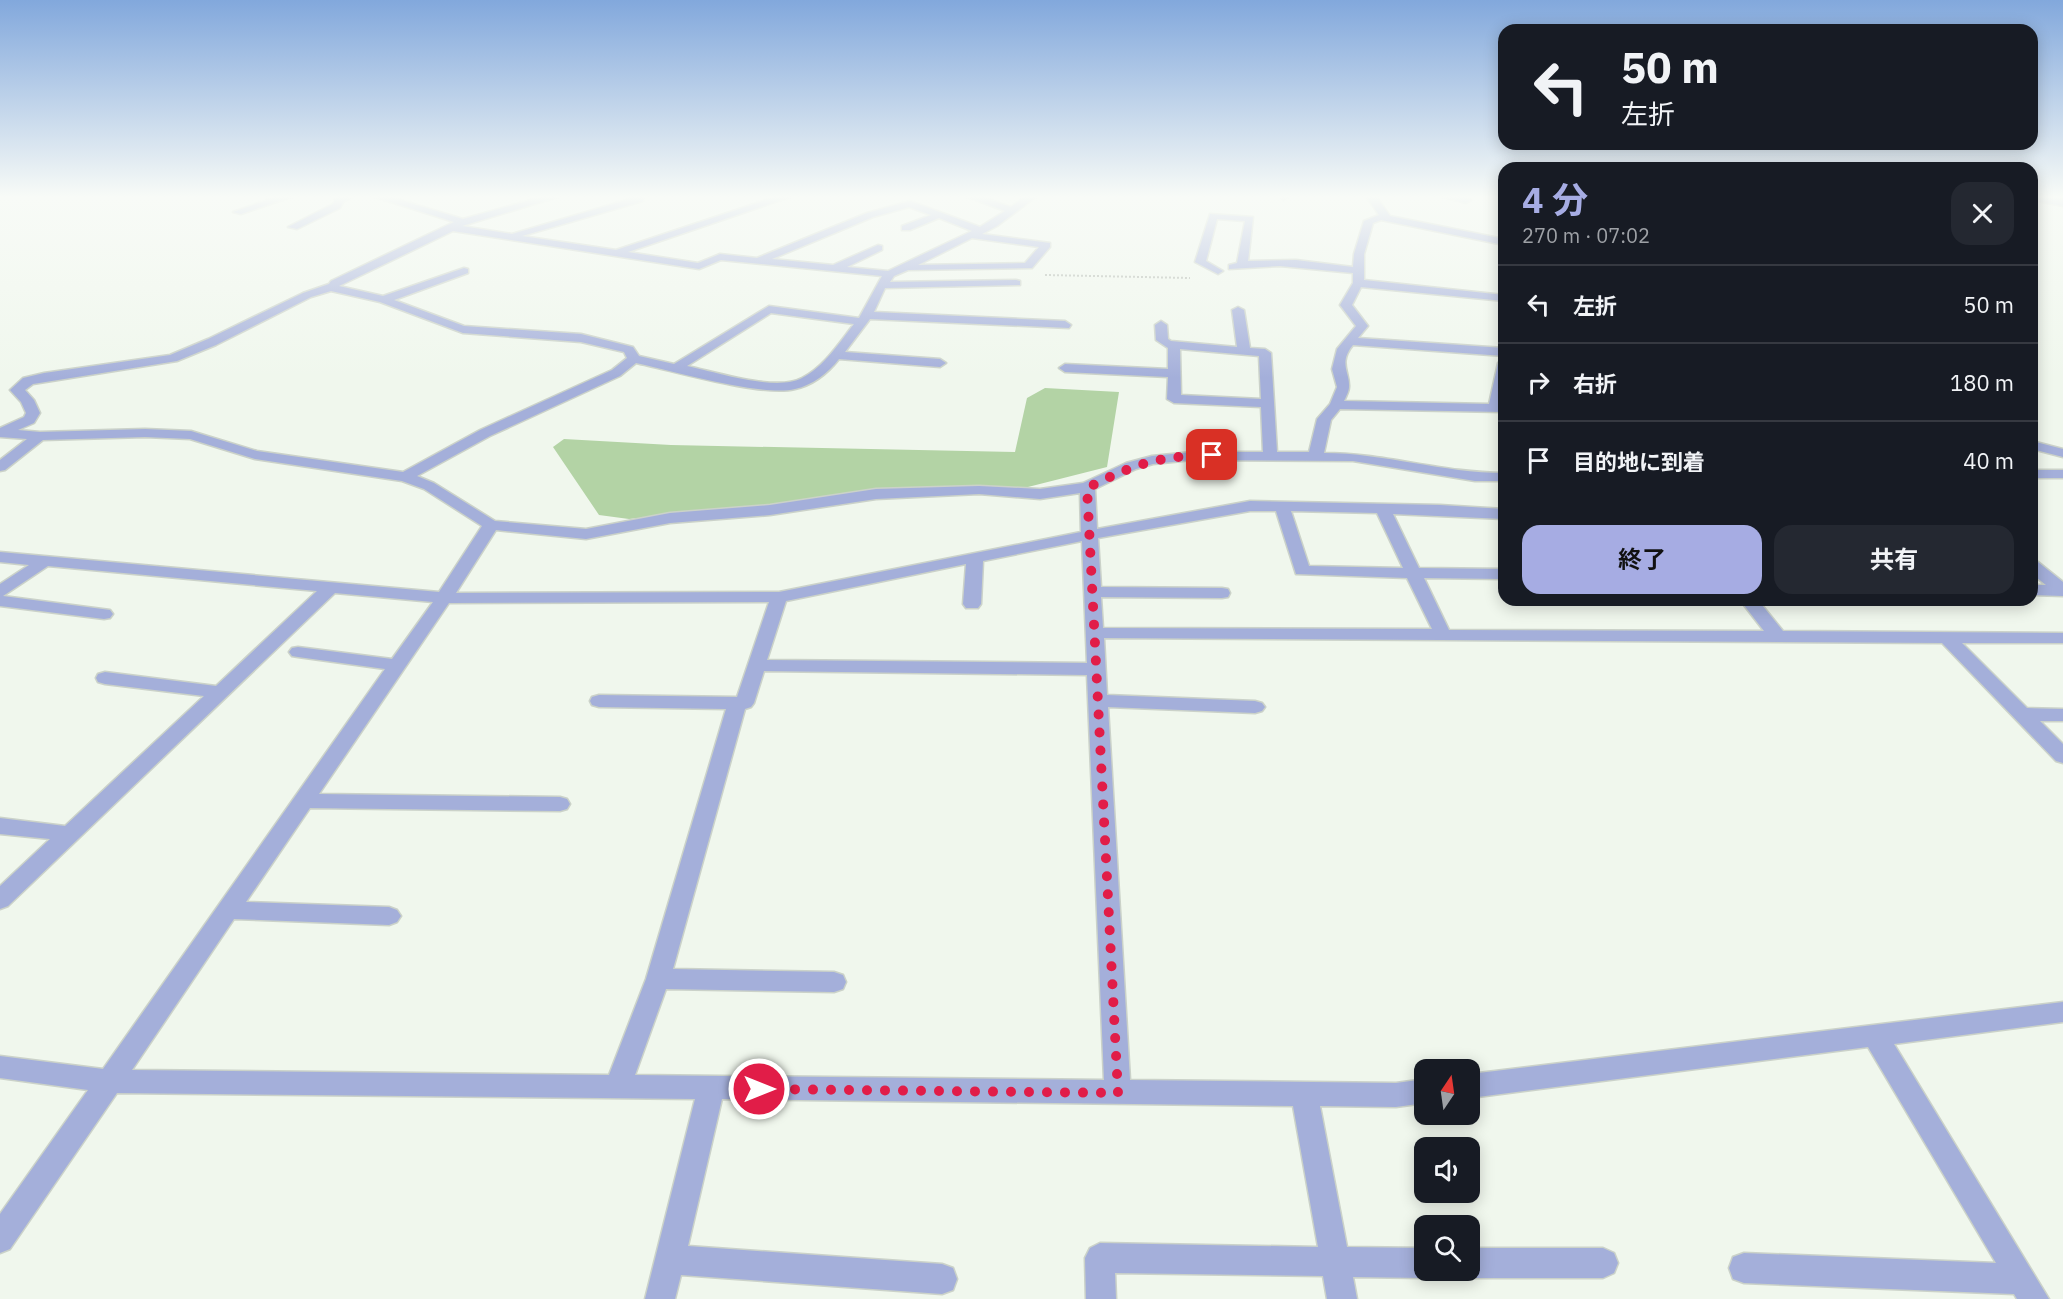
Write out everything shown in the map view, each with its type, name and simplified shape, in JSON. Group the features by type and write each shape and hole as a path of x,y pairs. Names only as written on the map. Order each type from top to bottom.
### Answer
{"street":[{"path":"334,286 334,283 390,257"},
{"path":"643,257 699,266 720,257 890,274 929,257"},
{"path":"758,261 769,257"},
{"path":"836,268 860,257"},
{"path":"907,268 1028,266 1036,257"},
{"path":"1202,257 1200,262 1215,272 1242,265 1289,263 1359,277 1406,290 1469,292 1498,297"},
{"path":"1242,265 1243,257"},
{"path":"1316,455 1324,419 1336,405 1343,387 1338,369 1343,349 1362,326 1346,305 1359,277 1359,257"},
{"path":"384,300 464,271"},
{"path":"0,432 29,420 33,413 27,400 17,390 28,381 173,358 212,342 308,295 334,286 384,300 463,329 581,338 629,350 634,359 764,386 792,386 807,381 837,355 865,318 881,285 890,274"},
{"path":"881,285 1016,283"},
{"path":"676,368 769,309 865,318 1065,325"},
{"path":"1238,310 1244,351"},
{"path":"1161,325 1162,340 1174,344 1266,353 1270,455"},
{"path":"1350,341 1498,352"},
{"path":"1174,344 1174,399 1268,404"},
{"path":"837,355 940,363"},
{"path":"405,477 485,433 616,373 634,359"},
{"path":"1065,368 1174,373"},
{"path":"1336,405 1498,408"},
{"path":"0,432 40,436 191,435 255,454 405,477 429,486 491,525 586,534 670,518 770,510 876,494 980,490 1040,494 1087,488 1131,466 1152,460 1192,456 1353,457 1474,477 1498,477"},
{"path":"0,467 40,436"},
{"path":"2038,447 2063,453"},
{"path":"2038,474 2063,474"},
{"path":"1087,488 1118,1093"},
{"path":"0,557 444,598 779,597 975,557 1250,506 1383,508 1498,514"},
{"path":"1282,507 1302,571 1498,574"},
{"path":"1383,508 1443,635"},
{"path":"0,1239 444,598 491,525"},
{"path":"972,604 975,557"},
{"path":"0,592 45,561"},
{"path":"2038,570 2062,590"},
{"path":"1,898 330,588"},
{"path":"2038,590 2062,590"},
{"path":"1091,592 1222,593"},
{"path":"598,701 744,703 779,597"},
{"path":"0,601 104,614"},
{"path":"1754,606 1778,637"},
{"path":"1094,633 2063,638"},
{"path":"1946,638 2063,756"},
{"path":"298,652 397,665"},
{"path":"756,665 1096,669"},
{"path":"105,678 220,692"},
{"path":"1097,702 1256,707"},
{"path":"617,1087 658,979 737,703"},
{"path":"2022,714 2063,715"},
{"path":"303,801 560,804"},
{"path":"0,826 70,834"},
{"path":"228,910 389,916"},
{"path":"658,979 834,982"},
{"path":"1480,1085 2063,1012"},
{"path":"1875,1036 2028,1289"},
{"path":"0,1067 109,1081 1118,1093 1396,1095 1414,1093"},
{"path":"660,1299 711,1088"},
{"path":"1304,1094 1342,1299"},
{"path":"1101,1299 1100,1258 1414,1263"},
{"path":"670,1259 942,1279"},
{"path":"1480,1263 1603,1263"},
{"path":"1744,1268 2028,1289"}],"path":[{"path":"1016,283 1022,274 1190,278 1215,272"}],"green space":[{"path":"1045,388 1119,392 1107,467 1024,488 953,486 629,519 599,515 553,447 564,439 671,445 1015,452 1027,398"}],"route":[{"path":"759,1089 1118,1093 1087,488 1131,466 1152,460 1212,455"}]}
